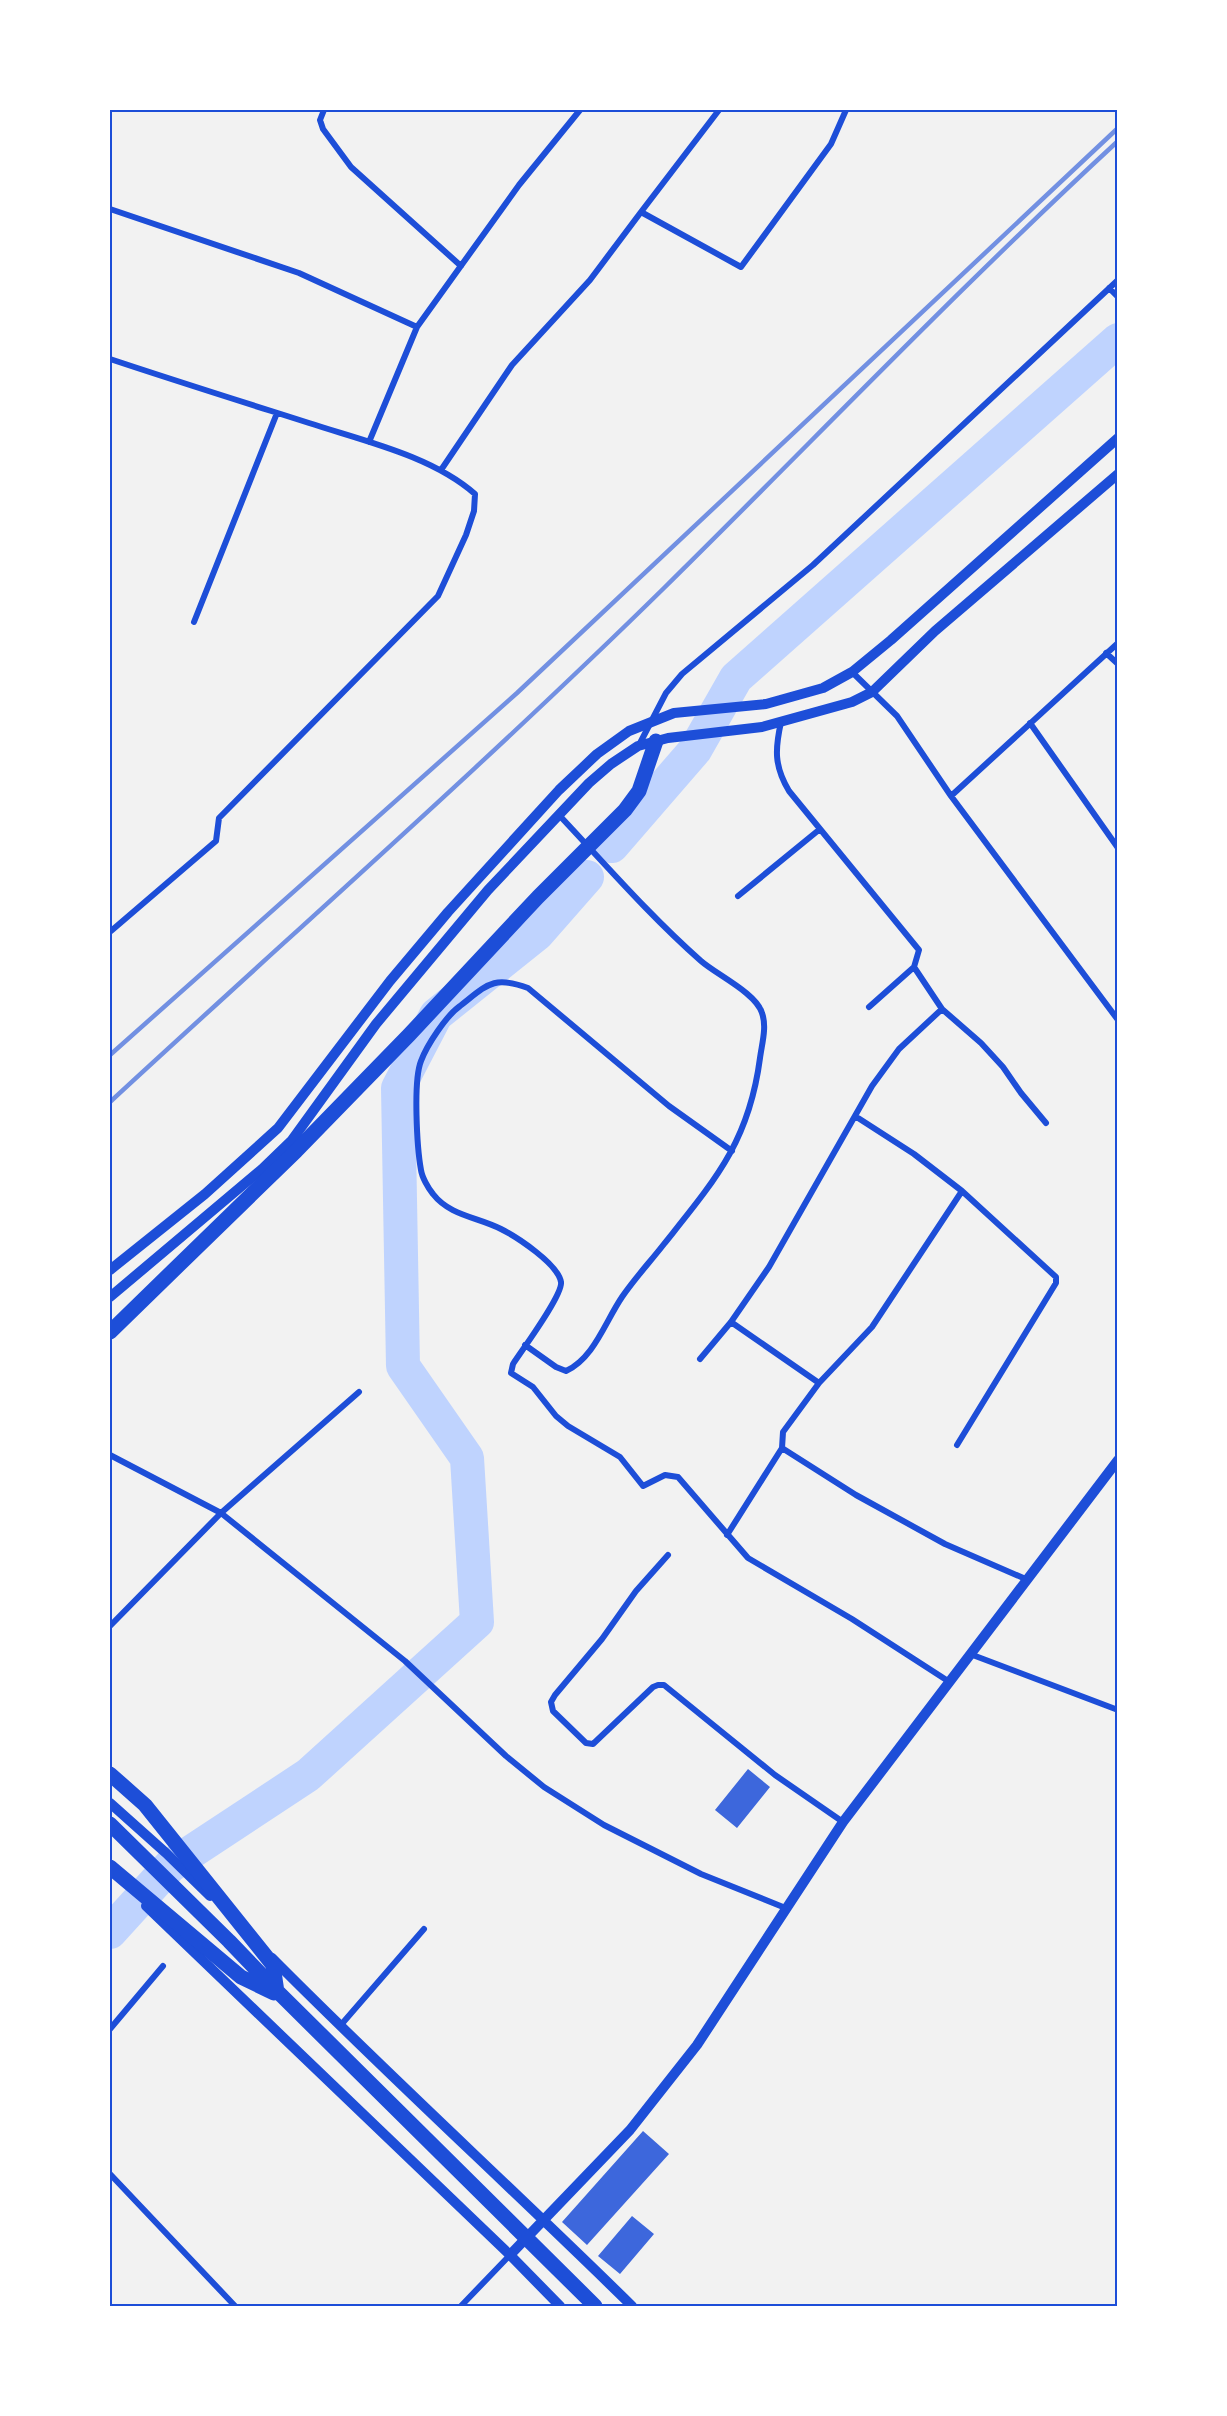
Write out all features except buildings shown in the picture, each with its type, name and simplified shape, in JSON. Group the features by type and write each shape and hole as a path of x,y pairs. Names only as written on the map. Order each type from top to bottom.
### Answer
{"main road":[{"path":"110,1332 304,1143 538,897 625,810 639,791 662,739"},
{"path":"110,1774 145,1805 273,1965 281,1995"},
{"path":"110,1824 595,2307"},
{"path":"110,1867 241,1977 281,1995"}],"street":[{"path":"324,110 320,120 323,129 351,167 461,266"},
{"path":"369,442 417,327 519,185 580,110"},
{"path":"441,470 512,365 590,280 719,110"},
{"path":"641,212 741,267 831,144 846,110"},
{"path":"110,209 299,273 417,327"},
{"path":"638,746 666,693 682,674 813,565 1118,280"},
{"path":"1109,288 1118,297"},
{"path":"110,359 369,442 441,470 476,494 474,511 466,535 438,596 219,818 216,841 111,931 110,928"},
{"path":"194,622 277,413"},
{"path":"110,1270 205,1194 278,1128 390,981 448,912 551,798 597,754 629,730 674,713 766,704 823,688 852,672 1118,438"},
{"path":"110,1298 262,1169 292,1140 376,1024 488,890 589,783 611,764 638,746 662,739 762,727 852,702 872,692 935,632 1118,474"},
{"path":"951,796 1118,643"},
{"path":"1106,653 1118,664"},
{"path":"852,672 897,716 951,796 1118,1020"},
{"path":"781,722 776,748 781,777 820,829 919,950 914,967 869,1007"},
{"path":"1030,723 1118,848"},
{"path":"525,1345 556,1367 566,1371 578,1366 625,1292 711,1185 732,1151 746,1121 758,1072 764,1026 762,1011 752,998 702,961 559,814"},
{"path":"738,896 820,829"},
{"path":"914,967 942,1009 981,1043 1003,1067 1046,1123"},
{"path":"732,1151 669,1106 528,988 512,982 490,982 455,1009 420,1062 416,1086 421,1172 433,1195 455,1212 501,1228 545,1259 561,1281 561,1287 552,1306 513,1364 511,1373 533,1387 556,1416 576,1432 620,1457 643,1486 665,1475 672,1474 678,1477 748,1558 852,1619 948,1681"},
{"path":"700,1359 731,1322 769,1267 872,1086 899,1048 942,1009"},
{"path":"855,1116 914,1154 962,1191 1056,1277 1056,1283 957,1445"},
{"path":"727,1535 782,1448 783,1432 819,1383 872,1327 962,1191"},
{"path":"731,1322 819,1383"},
{"path":"110,1626 221,1513 359,1392"},
{"path":"782,1448 856,1495 945,1544 1028,1580"},
{"path":"110,1455 221,1513 405,1661 506,1756 544,1787 604,1825 701,1874 788,1909"},
{"path":"461,2307 630,2130 697,2045 843,1822 1118,1460"},
{"path":"668,1555 636,1591 607,1632 555,1695 550,1702 553,1711 586,1743 593,1744 653,1687 664,1685 775,1775 843,1822"},
{"path":"969,1654 1118,1710"},
{"path":"110,1803 166,1853 340,2027 544,2219 632,2307"},
{"path":"110,1872 510,2255 560,2307"},
{"path":"340,2027 424,1929"},
{"path":"110,2029 163,1966"},
{"path":"110,2174 234,2307"}],"waterway":[{"path":"612,846 695,750 736,678 1118,340"},
{"path":"110,1932 170,1866 308,1775 477,1622 467,1458 403,1366 398,1088 436,1015 537,934 587,877"}],"railway":[{"path":"110,1055 517,693 1118,128"},
{"path":"110,1102 596,654 946,306 1118,141"}]}
